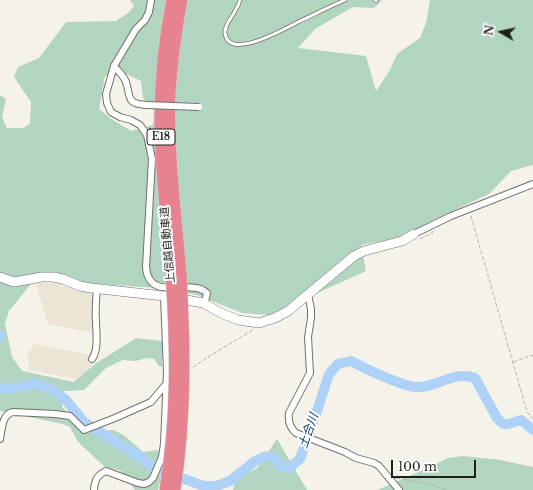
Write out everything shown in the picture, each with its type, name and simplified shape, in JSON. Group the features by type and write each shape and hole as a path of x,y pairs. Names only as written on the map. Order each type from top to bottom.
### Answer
{"highway":[{"name":"上信越自動車道","path":"172,0 162,69 160,120 163,176 184,335 184,391 181,442 175,490"},
{"name":"上信越自動車道","path":"165,490 170,449 174,391 176,274 170,94 175,44 182,0"}],"street":[{"path":"151,0 149,12 145,20 136,29 114,66 106,94 107,103 111,112 140,125 147,135 150,146 152,159 146,273 155,285 161,287 193,288 203,290 207,293 203,303"},
{"path":"114,66 126,80 129,96 133,102 138,105 199,107"},
{"path":"0,277 14,282 42,277 53,277 63,279 80,286 97,289 164,296 203,303 238,320 259,323 275,318 288,311 354,256 364,251 417,237 451,216 533,184"},
{"path":"92,359 95,355 97,337 97,289"},
{"path":"308,294 311,309 308,337 310,373 289,413 290,426 296,433 345,452 356,458 374,463 379,466 399,490"},
{"path":"94,490 94,483 96,479 100,474 106,471 138,483 144,484 149,482 153,478 162,457 167,383 164,296"},
{"path":"0,439 6,416 9,413 54,414 70,416 84,430 151,402 167,383"}],"lane":[{"path":"240,0 225,29 225,35 228,41 234,44 256,42 272,36 289,26 345,0"}],"path":[{"path":"470,215 527,412 533,419"},
{"path":"417,237 438,229"},
{"path":"194,366 255,329 259,323"},
{"path":"513,362 533,356"},
{"path":"388,476 426,483 447,490"}],"shaded area":[{"path":"44,282 65,284 80,291 94,292 94,333 48,324 36,284"},
{"path":"35,344 91,355 92,363 86,381 29,370 28,352"}],"green space":[{"path":"130,0 382,0 374,8 353,7 315,29 298,48 366,56 376,91 390,70 397,54 420,38 426,23 430,0 533,0 533,165 511,171 489,194 429,222 403,237 361,245 366,271 269,315 242,313 197,295 157,288 85,283 44,274 31,284 9,311 5,324 12,357 22,371 74,382 95,364 136,338 162,341 162,367 159,366 154,359 146,358 136,361 123,360 106,368 84,390 64,391 62,407 90,432 114,430 125,436 143,452 158,450 164,462 158,490 135,490 121,471 105,467 78,442 70,427 63,424 0,411 0,95 6,99 2,117 7,128 23,128 30,124 31,102 14,77 18,67 39,58 66,22 116,21 129,12 134,6","holes":["128,75 141,81 143,98 154,111 153,125 131,131 99,109 105,76"]},
{"path":"277,439 307,490 233,490 235,480 257,468"},
{"path":"463,456 500,460 533,467 533,490 377,490 448,458"}],"waterway":[{"name":"土合川","path":"0,389 22,387 34,383 51,389 65,399 84,422 143,459 153,468 204,486 216,486 230,481 255,461 266,456 274,458 280,466 289,468 300,459 329,374 338,364 351,361 370,371 413,387 423,387 459,376 475,378 500,421 508,424 521,420 533,430"}]}
